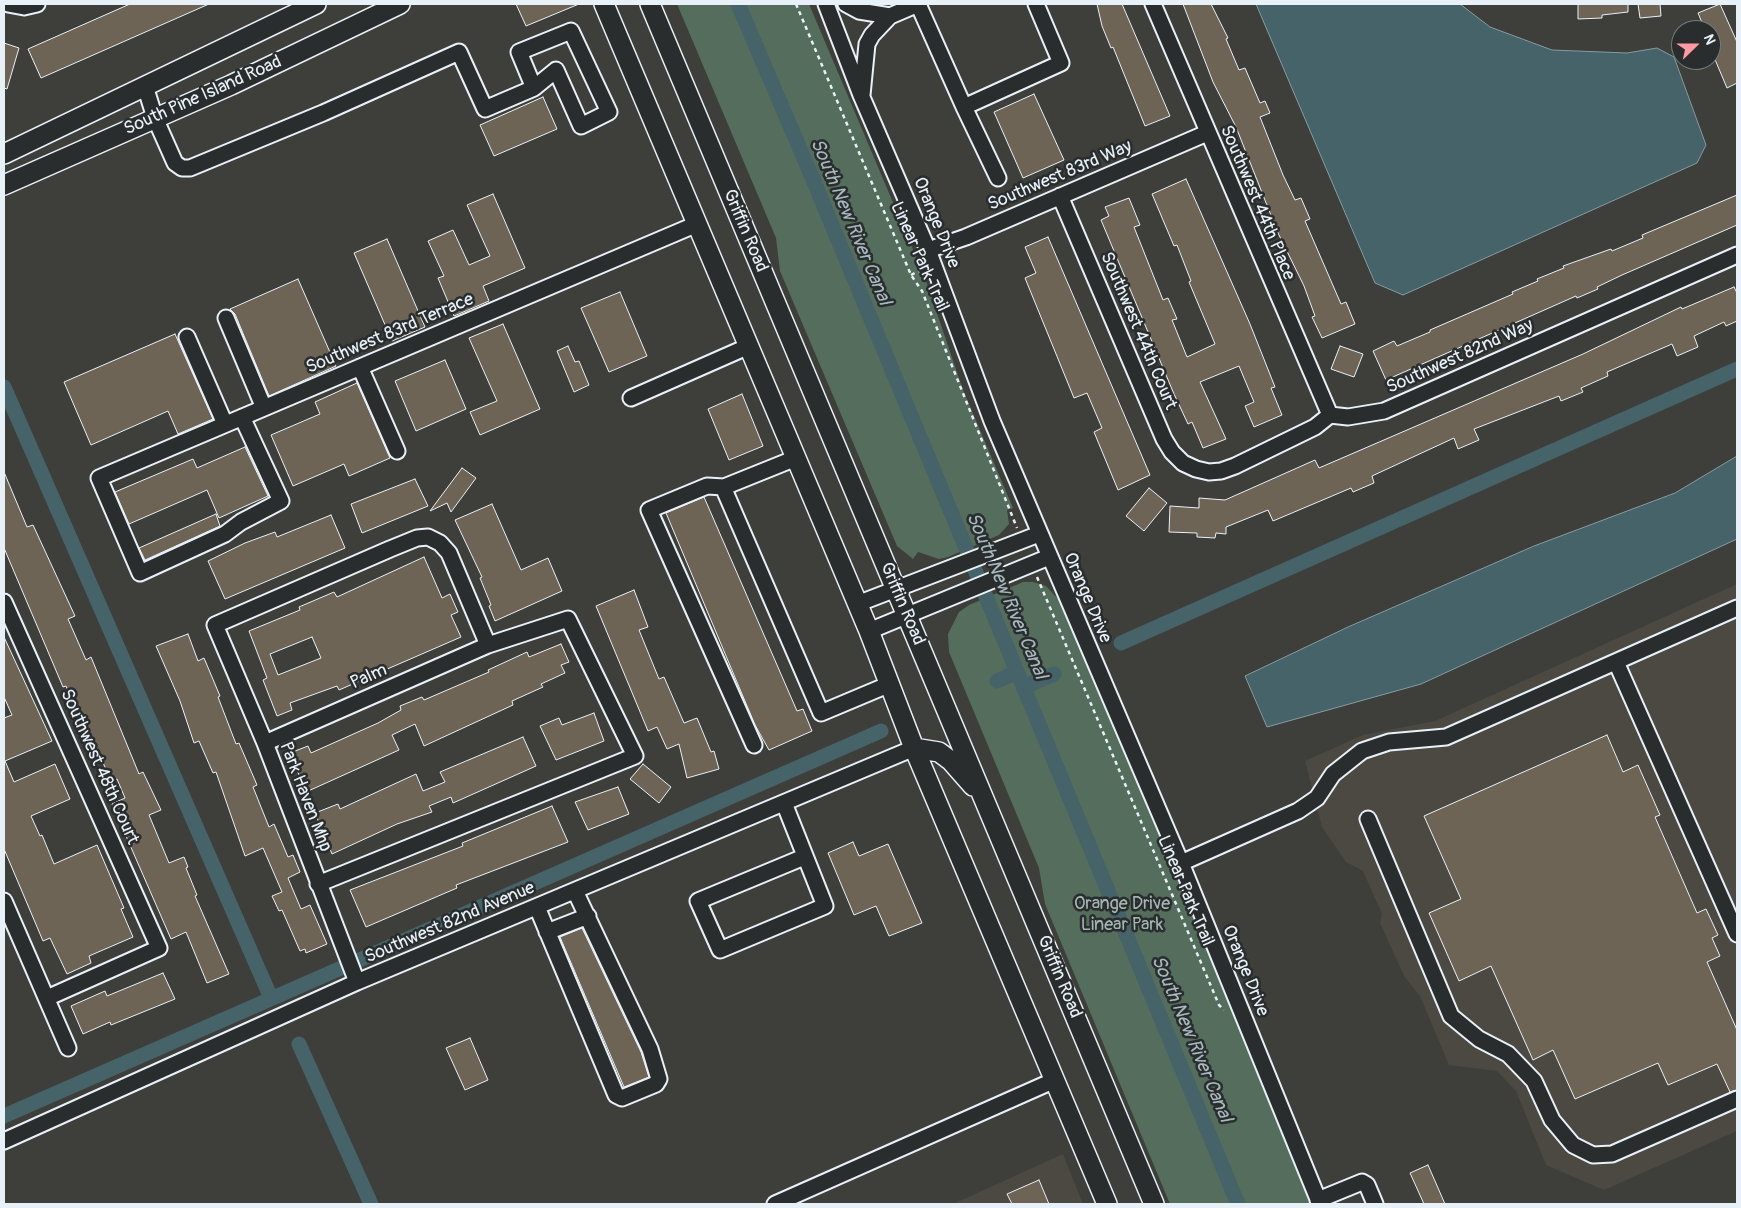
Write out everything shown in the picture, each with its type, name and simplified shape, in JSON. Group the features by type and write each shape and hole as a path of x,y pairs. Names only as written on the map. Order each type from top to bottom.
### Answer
{"main road":[{"name":"South Pine Island Road","path":"4,154 316,4"},
{"name":"South Pine Island Road","path":"4,184 231,85 400,4"},
{"path":"604,4 869,631 914,748 1107,1204"},
{"name":"Griffin Road","path":"650,4 1154,1204"},
{"path":"914,748 939,752 951,761 984,798"}],"street":[{"path":"11,5 24,7 37,4"},
{"name":"Orange Drive","path":"826,4 862,96 928,250 992,421 1181,863 1319,1202"},
{"path":"846,4 859,11 890,16"},
{"path":"862,96 867,44 880,25 890,16 918,4 998,178"},
{"path":"964,107 1061,63 1036,4"},
{"name":"Southwest 44th Place","path":"1153,4 1206,133 1330,415"},
{"path":"145,86 155,118 175,163 182,168 190,168 323,113 459,52 485,109 534,88 556,70 581,126 609,112 571,31 519,52 534,88"},
{"name":"Southwest 83rd Way","path":"928,250 935,250 1206,133"},
{"name":"Southwest 44th Court","path":"1060,196 1164,439 1172,452 1183,463 1196,469 1221,471 1315,427 1330,415"},
{"name":"Southwest 83rd Terrace","path":"242,417 281,501 241,522 225,534 140,573 99,478 225,424 697,224"},
{"name":"Southwest 82nd Way","path":"1330,415 1348,417 1384,411 1737,255"},
{"path":"226,318 264,408"},
{"path":"187,337 225,424"},
{"path":"631,398 749,346"},
{"path":"360,367 397,452"},
{"path":"754,745 649,510 707,486 723,487 796,458"},
{"path":"723,487 821,713 890,684"},
{"path":"857,604 1039,534"},
{"name":"Park Haven Mhp","path":"357,982 265,743 215,625 390,549 417,538 428,537 440,543 449,553 488,645"},
{"path":"869,631 1049,557"},
{"name":"Southwest 48th Court","path":"4,602 159,948 47,998"},
{"path":"1181,863 1298,811 1317,798 1333,774 1362,751 1389,742 1446,737 1737,608"},
{"name":"Palm","path":"265,743 488,645 568,619 635,756 318,884"},
{"path":"1616,662 1737,934"},
{"name":"Southwest 82nd Avenue","path":"4,1142 357,982 914,748"},
{"path":"784,803 825,906 720,950 698,901 804,857"},
{"path":"1368,819 1452,1016 1479,1039 1508,1054 1534,1081 1552,1120 1573,1145 1593,1155 1612,1154 1737,1100"},
{"path":"537,907 616,1095 622,1098 656,1084 660,1079 650,1049 575,891"},
{"path":"4,901 68,1048"},
{"path":"547,932 588,916"},
{"path":"775,1204 1055,1080"},
{"path":"1319,1202 1362,1182 1367,1185 1375,1204"}],"path":[{"name":"Linear Park Trail","path":"796,4 911,275 922,291 1015,523"},
{"path":"911,275 922,270"},
{"name":"Linear Park Trail","path":"1040,585 1219,1005 1225,1012"}],"shaded area":[{"path":"1737,584 1737,1131 1604,1190 1546,1165 1516,1091 1497,1071 1449,1065 1420,996 1404,976 1380,923 1382,914 1363,871 1346,862 1322,827 1305,761 1363,735 1435,721"},
{"path":"1063,1154 1083,1204 953,1204"}],"green space":[{"path":"677,4 809,4 925,278 963,390 1013,508 1007,510 1009,524 999,535 939,559 918,552 913,559 897,546 780,271 776,238"},
{"name":"Orange Drive Linear Park","path":"1023,582 1033,582 1046,586 1060,601 1182,881 1313,1204 1170,1204 1045,904 1039,868 949,652 948,634 959,612 969,605"}],"water":[{"path":"1256,4 1460,4 1490,27 1552,50 1627,53 1657,48 1671,55 1671,70 1679,70 1706,145 1697,163 1403,295 1375,283"},
{"path":"1737,456 1737,539 1421,684 1267,727 1245,676 1348,627 1534,546 1675,493"}],"building":[{"path":"130,4 209,4 41,78 28,49"},
{"path":"516,4 579,4 526,26"},
{"path":"1097,4 1122,4 1170,116 1145,126 1113,47 1111,48 1102,26"},
{"path":"1183,4 1211,4 1228,38 1226,39 1239,70 1245,68 1260,103 1265,101 1270,113 1260,117 1283,175 1295,200 1301,198 1310,219 1305,221 1341,304 1346,302 1355,324 1322,338 1312,317 1315,316 1304,286 1278,233 1236,127 1213,82"},
{"path":"1578,4 1628,4 1628,12 1602,15 1602,18 1578,19"},
{"path":"1638,4 1660,4 1661,16 1640,18"},
{"path":"1720,4 1737,42 1737,83 1727,88 1719,70 1721,70 1721,20 1701,20 1698,13"},
{"path":"4,43 19,48 7,89 4,88"},
{"path":"1034,94 1064,160 1023,178 994,112"},
{"path":"543,97 557,129 494,156 480,125"},
{"path":"1186,179 1250,324 1275,387 1271,388 1282,415 1254,427 1245,406 1254,402 1239,366 1200,382 1226,439 1203,448 1192,422 1188,424 1174,394 1101,220 1109,216 1105,207 1129,198 1140,225 1134,227 1163,300 1168,298 1177,319 1172,320 1187,357 1215,344 1189,282 1191,281 1177,245 1174,246 1152,194"},
{"path":"493,194 525,268 483,286 489,301 454,316 438,278 444,276 428,241 453,230 469,265 490,256 467,205"},
{"path":"1737,195 1737,225 1622,275 1597,287 1598,289 1577,298 1576,296 1386,380 1373,351 1394,341 1397,346 1430,332 1430,330 1513,294 1512,292 1538,281 1537,279 1564,268 1563,266 1611,249 1612,251 1643,238 1642,235"},
{"path":"1048,237 1150,475 1118,490 1094,432 1102,428 1087,393 1074,398 1025,278 1036,273 1025,247"},
{"path":"387,239 425,327 392,341 354,253"},
{"path":"298,279 336,366 269,396 235,314 230,309"},
{"path":"1734,287 1737,293 1737,321 1726,326 1724,322 1694,336 1698,347 1677,356 1672,344 1607,372 1608,376 1581,388 1583,392 1561,401 1559,396 1474,429 1479,440 1458,449 1454,438 1372,476 1374,483 1353,492 1351,488 1273,521 1268,510 1226,527 1226,534 1216,533 1215,538 1197,537 1197,533 1169,532 1170,506 1199,508 1199,498 1225,500 1315,460 1319,468 1583,354 1681,307 1682,309"},
{"path":"620,292 647,356 609,372 581,308"},
{"path":"503,324 540,409 480,435 470,412 497,401 469,338"},
{"path":"175,334 213,419 178,434 168,411 91,445 64,382"},
{"path":"568,346 575,362 579,361 589,385 574,392 557,351"},
{"path":"1340,346 1363,354 1354,377 1331,369"},
{"path":"445,360 466,409 416,431 395,381"},
{"path":"357,383 390,458 349,476 344,464 293,486 271,435 320,414 315,402"},
{"path":"742,394 763,446 729,460 708,409"},
{"path":"245,447 268,496 219,518 207,490 129,524 115,492 193,459 197,468"},
{"path":"462,468 476,478 451,512 447,503 430,511"},
{"path":"4,472 27,527 33,525 75,616 68,619 86,660 91,657 139,774 143,772 161,810 149,815 169,863 184,857 188,867 186,868 197,895 195,896 229,974 207,983 186,932 171,939 112,804 125,798 117,779 111,781 94,742 90,743 66,686 63,687 4,548"},
{"path":"415,479 428,506 362,533 351,504"},
{"path":"1149,488 1167,503 1144,531 1126,516"},
{"path":"704,497 797,711 803,709 812,731 769,750 755,725 666,513"},
{"path":"492,504 521,570 548,558 562,591 495,621 480,578 482,577 455,520"},
{"path":"216,514 220,526 145,560 139,548"},
{"path":"331,515 345,548 225,599 208,561 245,543 275,532 277,537"},
{"path":"424,557 442,598 450,594 458,612 451,615 461,637 339,690 337,686 290,703 292,710 277,716 263,680 267,678 249,631 300,610 299,607 334,592 337,597","holes":["312,637 321,658 278,675 270,654"]},
{"path":"634,590 648,627 639,630 659,679 664,677 684,723 697,718 711,752 714,751 719,769 687,778 679,744 667,749 657,727 648,731 596,606"},
{"path":"188,634 198,661 204,658 220,696 218,697 236,744 239,743 257,785 253,787 269,827 274,824 288,857 293,855 300,872 288,878 301,909 310,905 327,944 306,953 305,949 300,951 282,910 279,911 272,896 282,892 263,848 245,856 216,772 213,773 199,741 194,743 180,701 156,646"},
{"path":"4,637 52,741 5,761 14,782 55,764 70,799 31,816 40,836 42,835 54,864 97,845 124,908 121,909 133,937 89,956 91,963 67,974 50,938 43,941 4,849 4,718 12,715 4,697"},
{"path":"561,644 569,662 561,665 565,673 541,684 543,687 512,701 513,705 424,746 415,724 392,735 399,750 306,792 290,753 308,746 311,753 378,723 401,710 400,706 422,697 424,700 489,672 488,670 527,652 529,657"},
{"path":"594,713 604,741 556,760 540,726 559,718 562,725"},
{"path":"1607,735 1623,772 1638,765 1660,815 1655,817 1697,913 1706,909 1718,935 1712,938 1720,956 1707,962 1737,1030 1737,1090 1730,1092 1717,1064 1668,1085 1658,1063 1575,1099 1553,1050 1533,1060 1491,966 1459,981 1429,913 1461,899 1424,816"},
{"path":"523,737 536,766 453,803 451,797 429,806 432,812 397,824 332,854 315,813 338,804 340,809 416,774 423,791 445,782 440,772"},
{"path":"643,764 671,787 659,803 630,779"},
{"path":"618,787 629,814 588,830 575,802"},
{"path":"552,806 568,842 456,885 457,888 366,927 350,890 463,846 462,843"},
{"path":"853,842 859,856 888,844 922,923 889,936 876,906 854,915 828,853"},
{"path":"582,928 641,1052 649,1077 624,1087 560,937"},
{"path":"163,973 175,999 111,1025 110,1022 83,1034 71,1006 105,991 107,996"},
{"path":"470,1038 488,1080 465,1090 446,1048"},
{"path":"1428,1165 1445,1204 1424,1204 1410,1173"},
{"path":"1039,1180 1049,1204 1012,1204 1007,1194"}],"waterway":[{"name":"South New River Canal","path":"738,4 812,177 1238,1204"},
{"path":"1121,643 1737,369"},
{"path":"4,387 271,998"},
{"path":"997,681 1017,672"},
{"path":"1023,687 1054,674"},
{"path":"4,1116 881,731"},
{"path":"299,1044 371,1204"}]}
